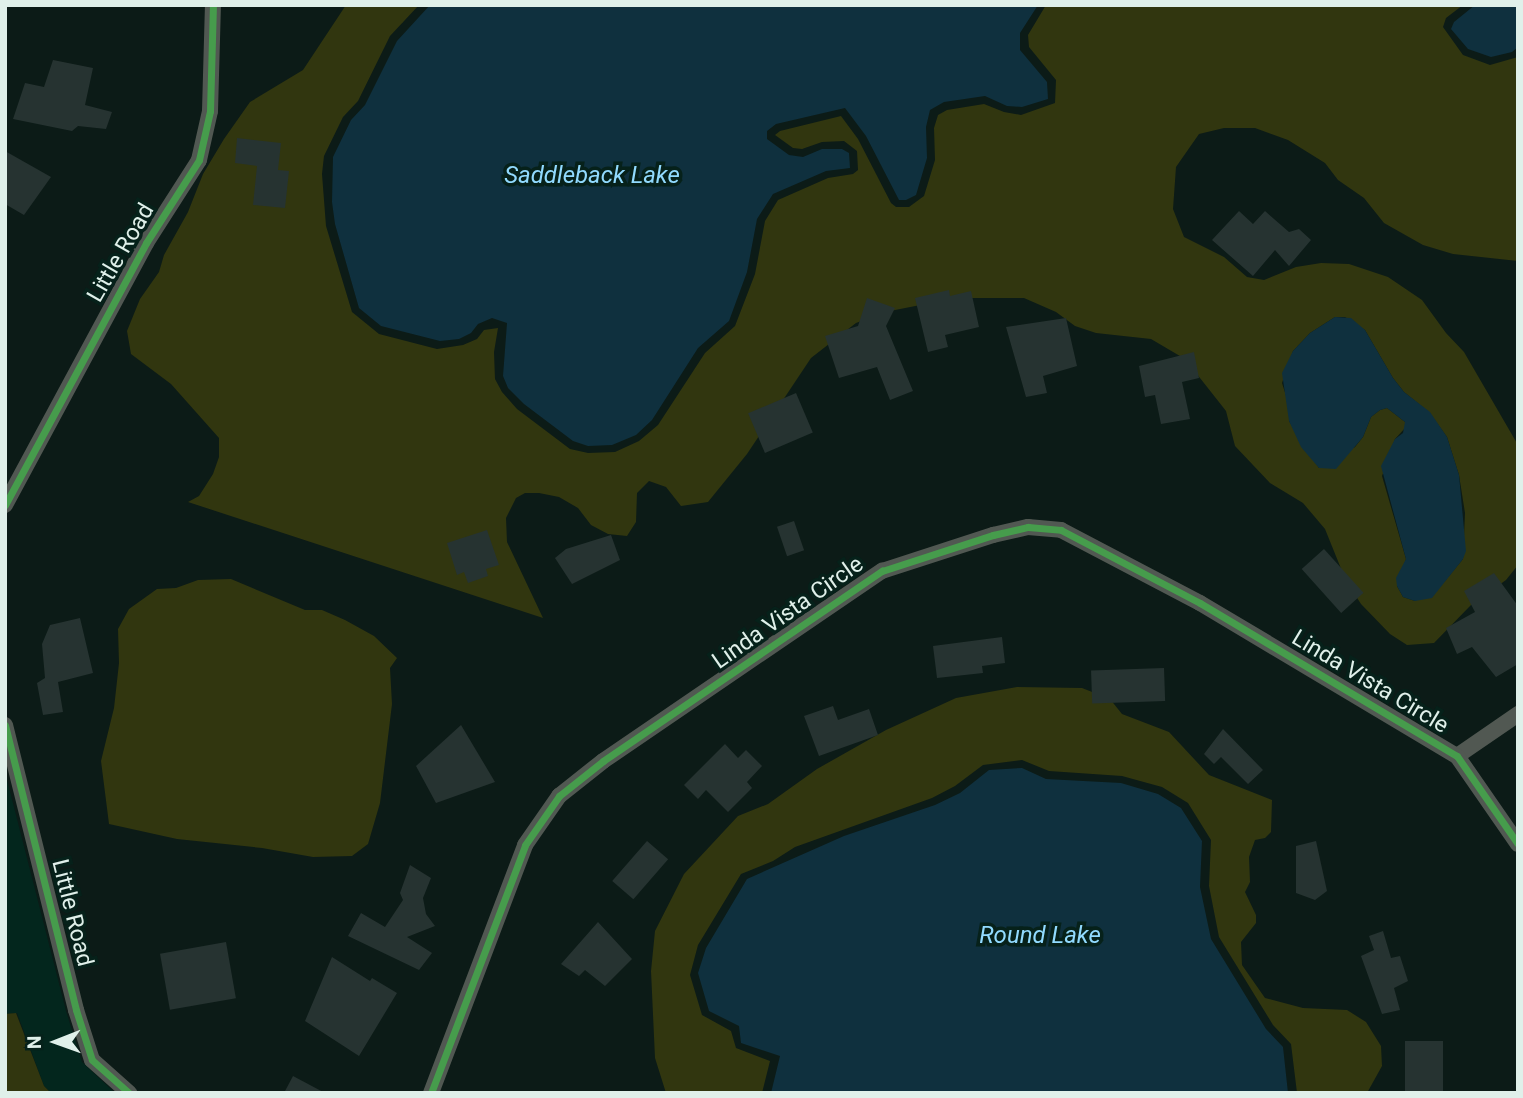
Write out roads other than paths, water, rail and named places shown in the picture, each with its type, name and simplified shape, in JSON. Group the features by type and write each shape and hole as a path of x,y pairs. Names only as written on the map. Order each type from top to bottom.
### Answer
{"street":[{"name":"Little Road","path":"5,505 146,243 199,160 210,111 213,5"},
{"name":"Linda Vista Circle","path":"431,1093 525,845 559,796 603,761 882,571 993,535 1028,527 1061,530 1200,603 1457,757"},
{"path":"1518,714 1457,757 1518,844"},
{"name":"Little Road","path":"5,725 76,1010 92,1060 130,1093"}],"water":[{"name":"Saddleback Lake","path":"430,5 1038,5 1020,33 1020,50 1047,82 1048,99 1022,107 1007,106 985,96 944,102 930,110 926,127 927,158 916,195 906,200 899,200 866,136 845,108 776,124 767,131 767,139 789,155 803,157 822,149 842,149 849,153 850,168 826,171 773,194 757,219 747,272 729,321 698,348 652,420 636,435 612,445 588,446 573,441 524,404 508,388 503,376 507,323 492,318 478,324 471,333 459,339 440,341 381,326 359,308 335,224 332,202 333,157 351,120 365,105 397,41"},
{"path":"1475,5 1518,5 1518,47 1512,52 1491,57 1468,49 1451,29 1454,22"},
{"path":"1335,317 1351,318 1365,330 1393,378 1404,392 1430,412 1447,437 1459,475 1466,551 1463,559 1432,598 1415,601 1403,597 1397,586 1396,578 1406,559 1381,466 1395,439 1403,433 1405,422 1387,408 1380,410 1371,417 1363,437 1336,469 1319,468 1301,447 1289,421 1282,373 1293,351 1310,333"},
{"name":"Round Lake","path":"1022,768 1046,779 1121,783 1158,794 1181,808 1202,841 1200,887 1211,939 1266,1029 1283,1047 1288,1093 771,1093 780,1056 741,1043 739,1026 709,1011 698,973 706,948 747,879 844,836 935,805 960,793 989,770"}]}
